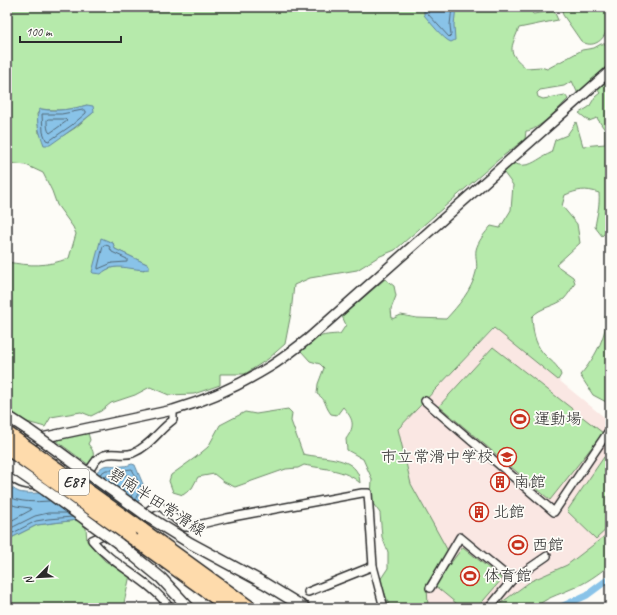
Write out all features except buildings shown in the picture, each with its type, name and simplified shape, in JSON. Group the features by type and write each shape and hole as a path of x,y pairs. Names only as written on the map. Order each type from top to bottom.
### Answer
{"highway":[{"name":"E87","path":"7,440 141,529 250,608"},
{"name":"E87","path":"7,440 129,535 230,608"}],"main road":[{"name":"碧南半田常滑線","path":"7,416 150,518 190,543 264,583 302,606"},
{"path":"7,464 118,543 161,578 189,608"}],"street":[{"path":"7,440 173,410 196,403 230,389 272,366 308,339 610,71"},
{"path":"425,400 554,512 610,429"},
{"path":"7,472 13,480 27,485 42,486 78,481 83,478 93,467 98,458 106,453 131,454 146,445 173,420 173,410"},
{"path":"170,608 147,584 113,561 92,540 122,526 140,521 149,509 155,506 160,506 185,527 189,527 227,518 364,492 368,493 373,566 384,608"},
{"path":"430,588 460,537 512,580"},
{"path":"489,608 512,580 547,556"},
{"path":"308,592 373,566"}],"shaded area":[{"name":"市立常滑中学校","path":"495,328 610,422 610,532 567,565 531,581 494,608 428,608 427,584 447,551 411,484 397,429"}],"green space":[{"path":"7,7 529,7 533,14 554,11 558,20 519,28 512,45 512,50 515,58 526,68 541,67 547,69 582,50 594,48 601,44 607,44 610,47 610,65 578,94 572,81 564,86 540,90 537,93 538,97 543,99 565,95 568,99 542,123 531,130 526,131 525,139 498,160 395,250 378,257 357,270 310,278 294,285 291,313 285,344 268,359 245,374 220,374 220,385 194,394 169,395 150,387 135,395 111,403 101,411 91,416 81,412 51,417 45,427 27,422 7,409 7,262 38,265 53,263 69,258 76,234 73,227 57,205 43,173 26,165 7,163","holes":["87,105 94,112 64,135 39,133 37,114 41,109 64,110","111,242 113,243 115,249 149,265 144,270 129,267 113,267 104,271"]},
{"path":"562,7 609,7 608,26 603,37 593,44 581,41 563,15"},
{"path":"610,77 610,228 602,236 595,227 599,206 599,193 590,190 582,190 565,195 562,206 577,224 580,243 556,265 573,277 575,283 564,299 539,311 532,317 536,340 540,349 556,365 561,375 558,380 494,328 398,429 411,484 448,551 427,584 428,608 390,608 380,580 388,568 388,552 382,537 380,513 371,501 372,479 363,459 347,450 346,439 352,426 349,415 343,407 337,415 331,414 324,401 317,394 318,384 324,368 320,364 310,361 301,351 310,342 318,337 340,334 346,325 342,316 385,279 394,286 396,296 391,309 392,319 401,315 417,318 446,319 460,303 474,279 477,269 476,250 480,240 491,226 500,228 511,210 513,185 504,173 512,163 528,165 551,153 555,140 567,135 576,122 583,146 605,144 605,130 597,118 589,121 579,113 589,107 595,97 600,93 597,89"},
{"path":"610,311 610,404 593,395 580,375 591,361 600,344 605,329 605,317"},
{"name":"運動場","path":"493,347 603,433 550,500 439,406"},
{"path":"288,409 292,413 291,421 303,454 330,458 347,463 353,467 358,474 360,483 354,478 341,472 304,465 298,468 286,469 235,487 224,482 214,474 198,477 192,488 183,495 173,492 169,481 171,475 208,447 220,425 245,412 256,414"},
{"path":"88,433 90,440 88,444 92,449 93,454 89,465 55,440"},
{"path":"604,457 610,462 610,526 596,539 567,511"},
{"path":"77,520 86,528 87,541 105,561 130,575 123,608 7,608 7,543 9,539 37,525"},
{"path":"610,532 610,565 591,578 576,587 547,599 535,608 494,608 531,581 567,565"},
{"name":"体育館","path":"463,547 502,579 477,608 462,608 434,585"}],"water":[{"path":"425,7 456,7 454,25 455,40 451,42 448,41 437,30 424,15"},
{"path":"87,105 93,106 94,112 50,145 44,145 38,123 39,110 64,110"},
{"path":"101,238 113,243 115,249 149,265 149,269 143,270 118,267 106,270 101,274 93,273"},
{"path":"132,464 135,465 145,489 138,502 127,512 37,525 9,539 7,543 7,483 19,492 52,492 83,484 104,466 126,466"}],"waterway":[{"path":"559,608 587,595 610,578"}],"place":[{"name":"運動場","path":"520,419"},
{"name":"市立常滑中学校","path":"507,457"},
{"name":"南館","path":"500,482"},
{"name":"北館","path":"479,512"},
{"name":"西館","path":"518,545"},
{"name":"体育館","path":"470,576"}]}
